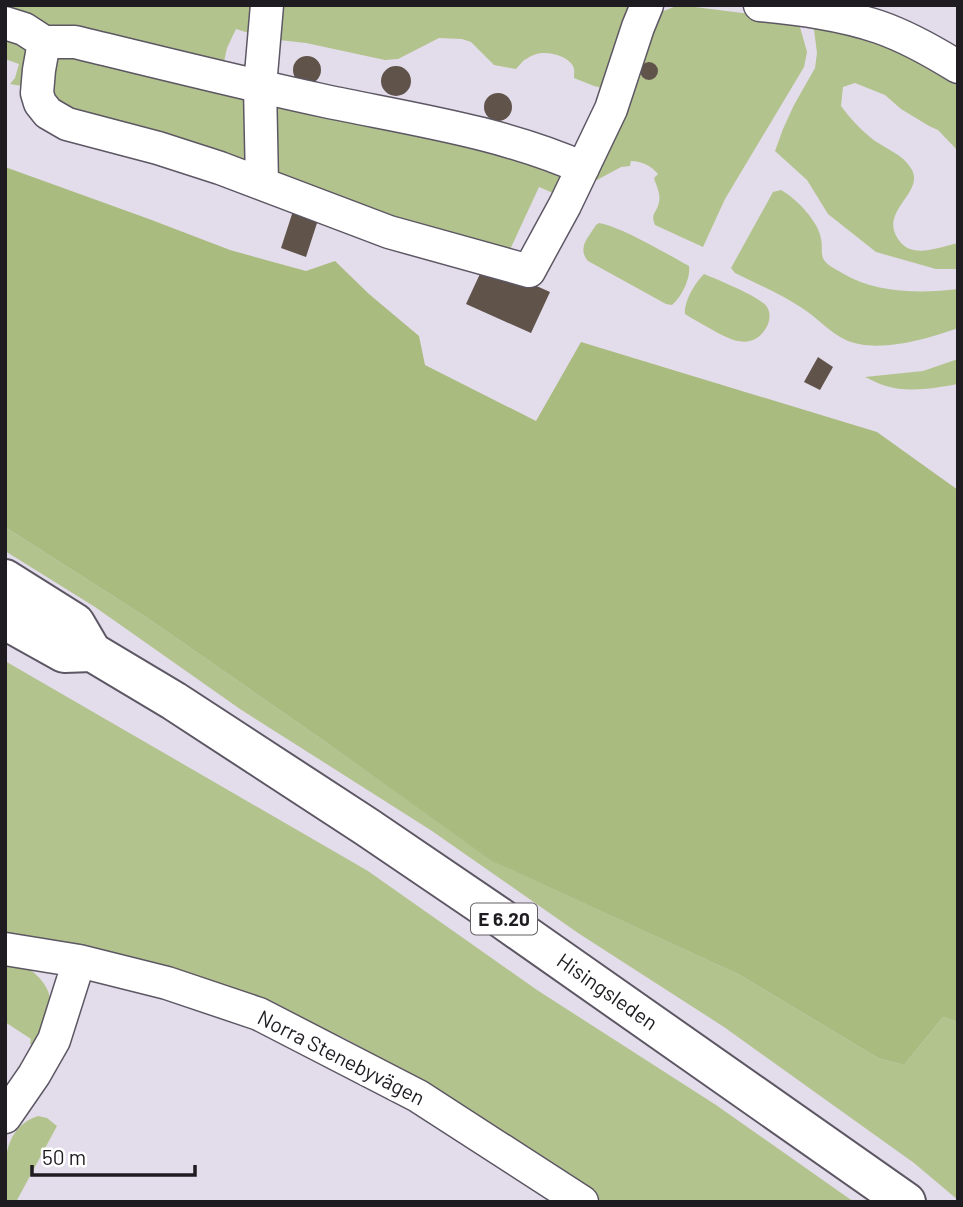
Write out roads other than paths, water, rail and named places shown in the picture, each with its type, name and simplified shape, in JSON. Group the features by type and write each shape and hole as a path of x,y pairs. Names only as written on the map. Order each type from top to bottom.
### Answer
{"highway":[{"name":"Hisingsleden","path":"5,579 75,623 92,652 174,701 468,895 906,1202"},
{"name":"Hisingsleden","path":"5,620 64,653 92,652"}],"street":[{"path":"262,183 260,86 267,5"},
{"path":"44,42 37,93 40,103 48,113 67,124 158,148 262,183 389,232 529,271 611,109 647,5"},
{"path":"760,5 801,7 878,27 900,35 958,67"},
{"path":"5,23 24,29 44,42 75,42 260,86 473,132 535,149 583,168"},
{"name":"Norra Stenebyvägen","path":"5,950 79,961 167,983 259,1014 418,1096 582,1202"},
{"path":"5,1117 54,1040 79,961"}]}
